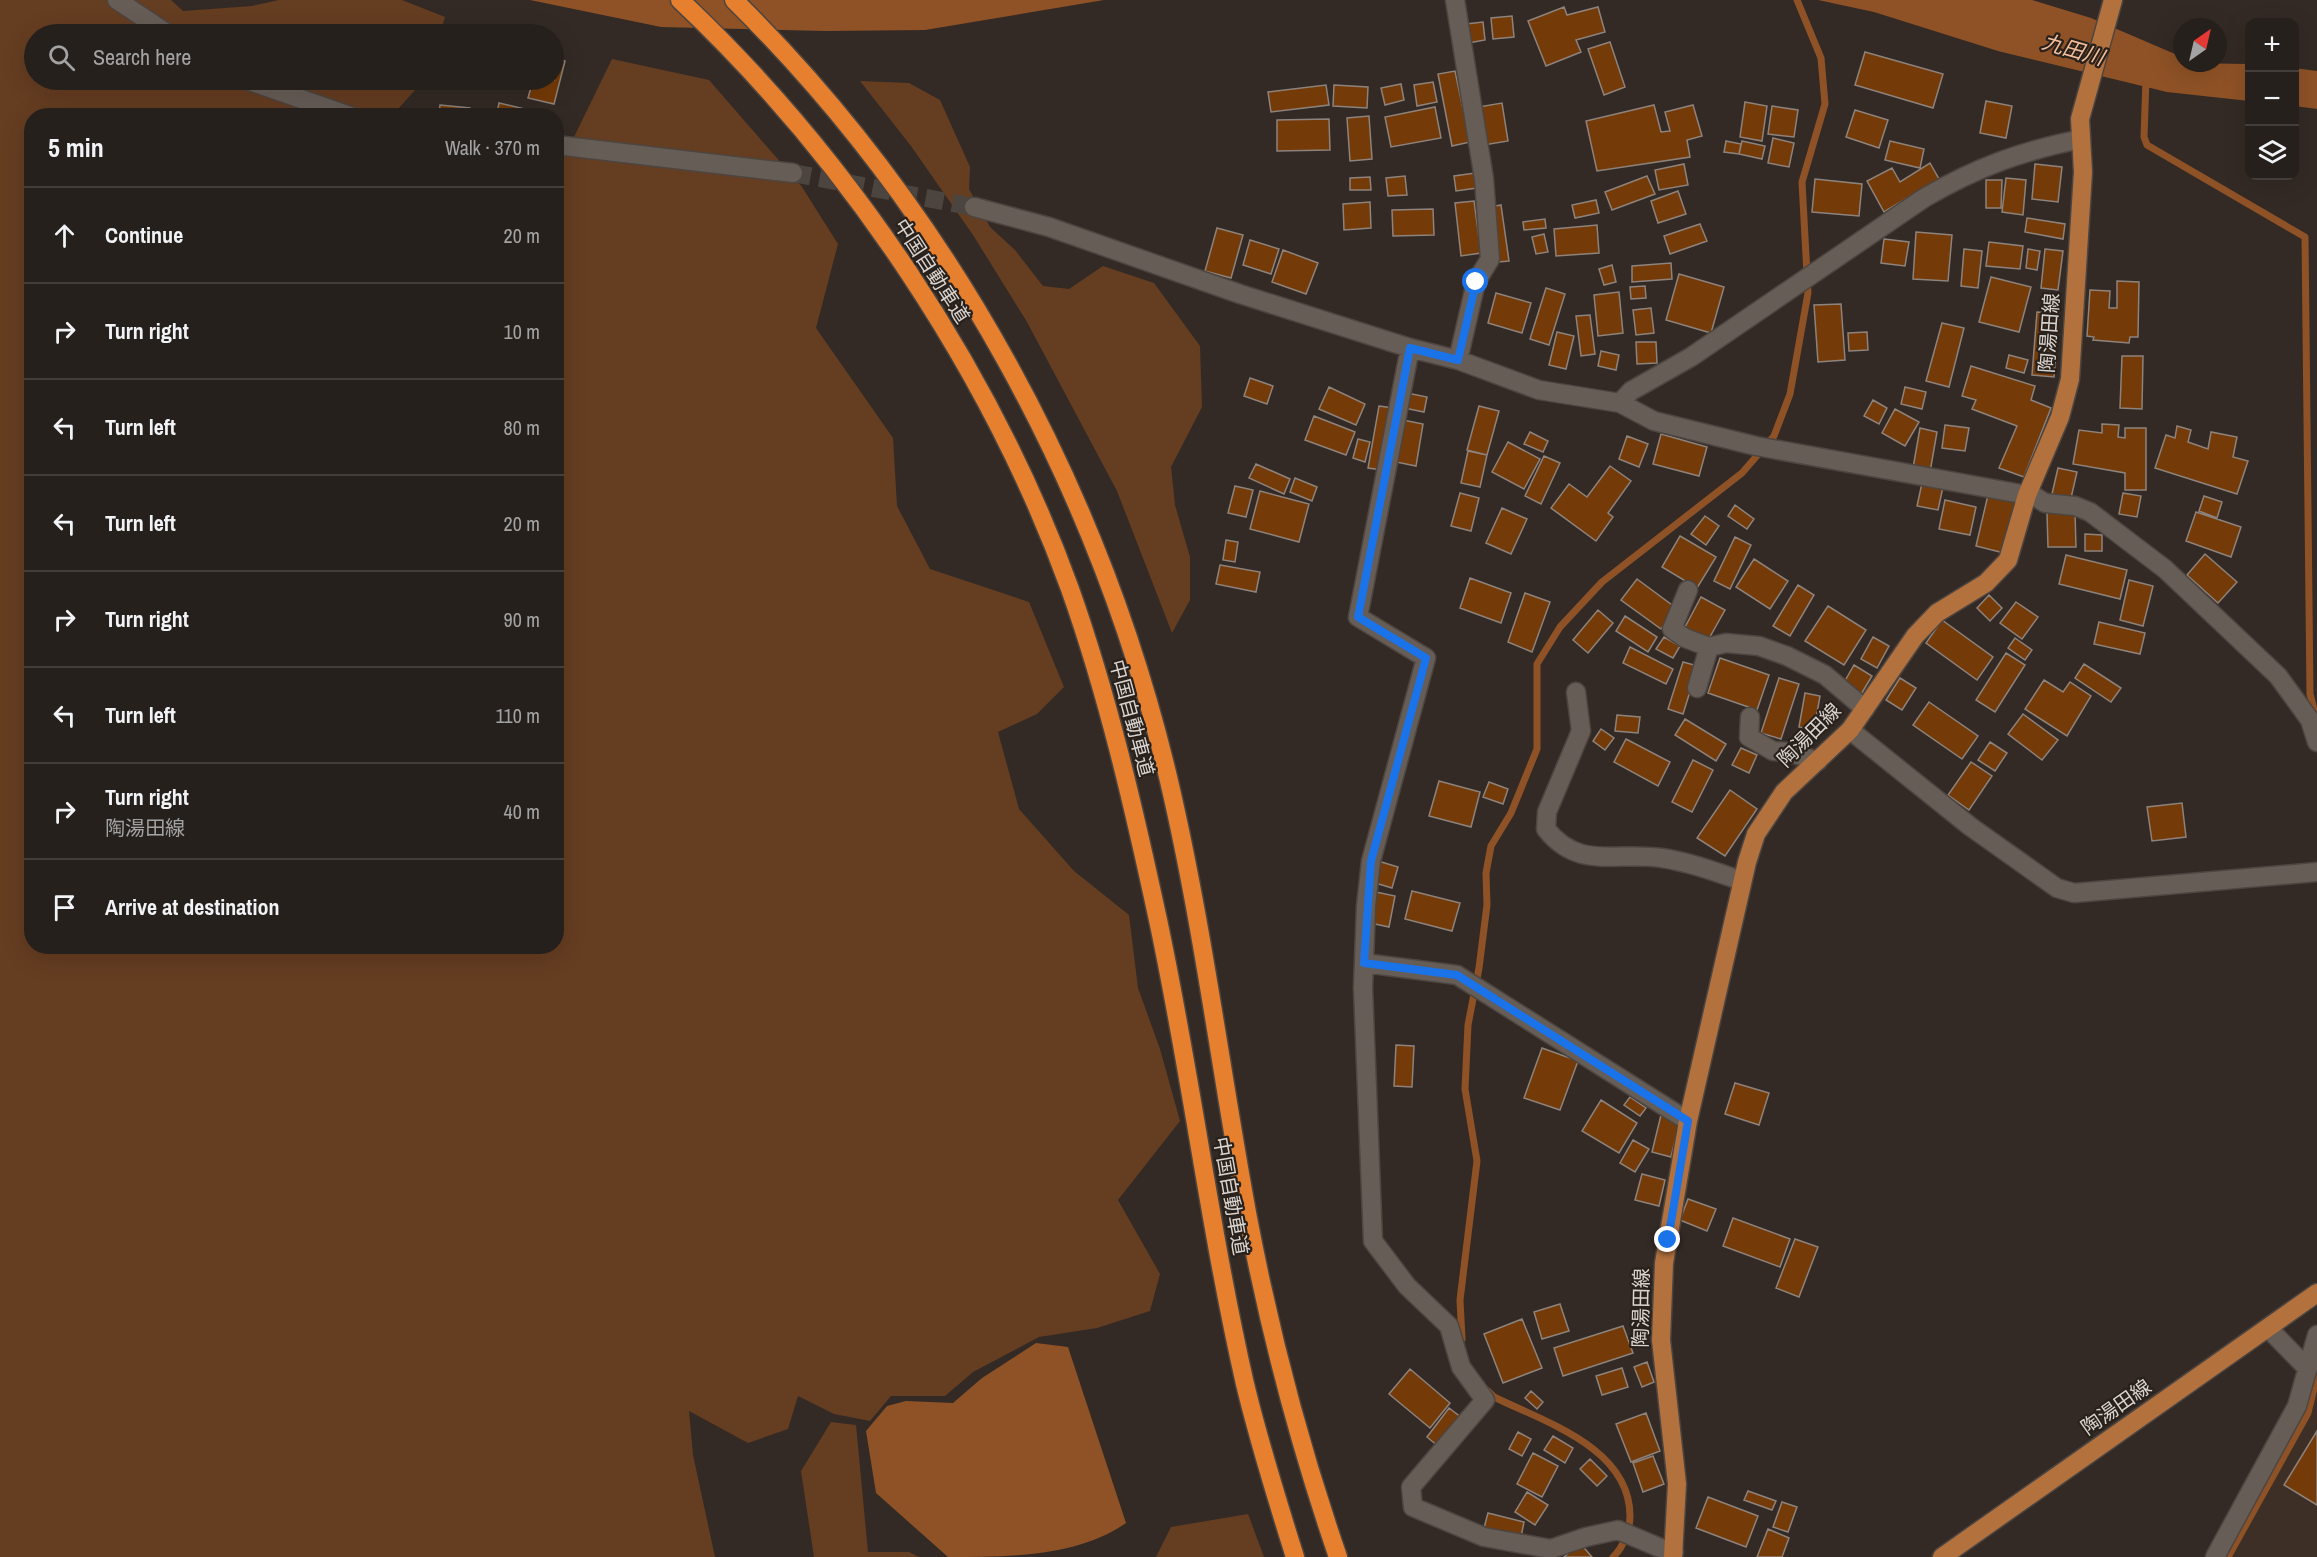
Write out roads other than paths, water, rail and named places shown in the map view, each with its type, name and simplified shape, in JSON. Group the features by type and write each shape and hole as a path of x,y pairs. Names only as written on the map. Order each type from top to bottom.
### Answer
{"highway":[{"name":"中国自動車道","path":"680,0 792,117 844,181 954,346 1001,430 1038,510 1069,588 1098,676 1134,813 1159,923 1245,1385 1270,1480 1295,1557"},
{"name":"中国自動車道","path":"734,0 825,98 876,162 932,240 987,328 1034,413 1073,495 1105,576 1168,778 1197,913 1249,1221 1308,1470 1338,1557"}],"main road":[{"name":"陶湯田線","path":"1674,1554 1677,1484 1664,1378 1661,1313 1664,1263 1688,1121 1742,881 1756,834 1784,792 1850,730 1915,636 1937,613 1986,583 2008,560 2027,494 2056,428 2070,379 2083,172 2080,119 2113,0"},
{"name":"陶湯田線","path":"1942,1557 2317,1293"}],"street":[{"path":"117,0 153,24"},
{"path":"1455,8 1484,179 1490,259 1476,282 1458,360"},
{"path":"276,90 327,108"},
{"path":"1620,404 1631,391 1691,357 1924,198 1963,175 2007,157 2081,139"},
{"path":"564,146 793,172"},
{"path":"975,207 1049,227 1240,294 1410,348 1458,360 1539,390 1620,404 1654,420 1756,446 2027,494 2045,503 2075,506 2090,512 2165,569 2278,676 2310,720 2317,742"},
{"path":"1410,348 1358,617 1426,658 1371,861 1364,963 1373,1241 1407,1286 1449,1326 1461,1367 1485,1400 1411,1487 1413,1507 1484,1537 1551,1549 1586,1537 1618,1530 1637,1536 1674,1554"},
{"path":"1688,590 1672,629 1685,638 1709,647 1726,643 1759,646 1787,656 1825,675 1865,708"},
{"path":"1697,688 1709,647"},
{"path":"1576,692 1581,731 1547,812 1546,829 1556,842 1583,856 1650,856 1742,881"},
{"path":"1750,717 1749,737 1773,752 1788,752 1818,761"},
{"path":"1850,730 1971,827 2057,888 2074,893 2317,872"},
{"path":"1364,963 1457,975 1688,1121"},
{"path":"2268,1328 2308,1369"},
{"path":"2215,1557 2297,1406 2316,1342"}],"water":[{"path":"530,0 1104,0 925,30 826,31 661,27"},
{"name":"九田川","path":"1818,0 2032,0 2091,18 2173,53 2173,72 2227,72 2227,64 2245,64 2245,101 2167,92 1998,51 1874,12"},
{"path":"2299,69 2317,71 2317,109 2299,107"},
{"path":"1036,1343 1068,1347 1126,1523 1086,1543 1064,1549 1018,1555 948,1557 876,1493 866,1431 887,1406 906,1401 953,1403 982,1378"}],"waterway":[{"path":"1462,1339 1460,1300 1477,1161 1465,1089 1468,1025 1479,968 1487,905 1486,873 1491,846 1511,813 1537,749 1537,664 1560,627 1602,582 1742,473 1774,436 1790,394 1808,293 1802,182 1825,104 1821,58 1797,0"},
{"path":"2146,79 2144,137 2147,145 2305,237 2310,694 2316,717"},
{"path":"2228,1557 2308,1413 2317,1376"},
{"path":"1488,1391 1494,1397 1581,1440 1616,1472 1626,1492 1630,1516 1625,1538 1613,1557"}],"tunnel":[{"path":"793,173 974,207"}]}
